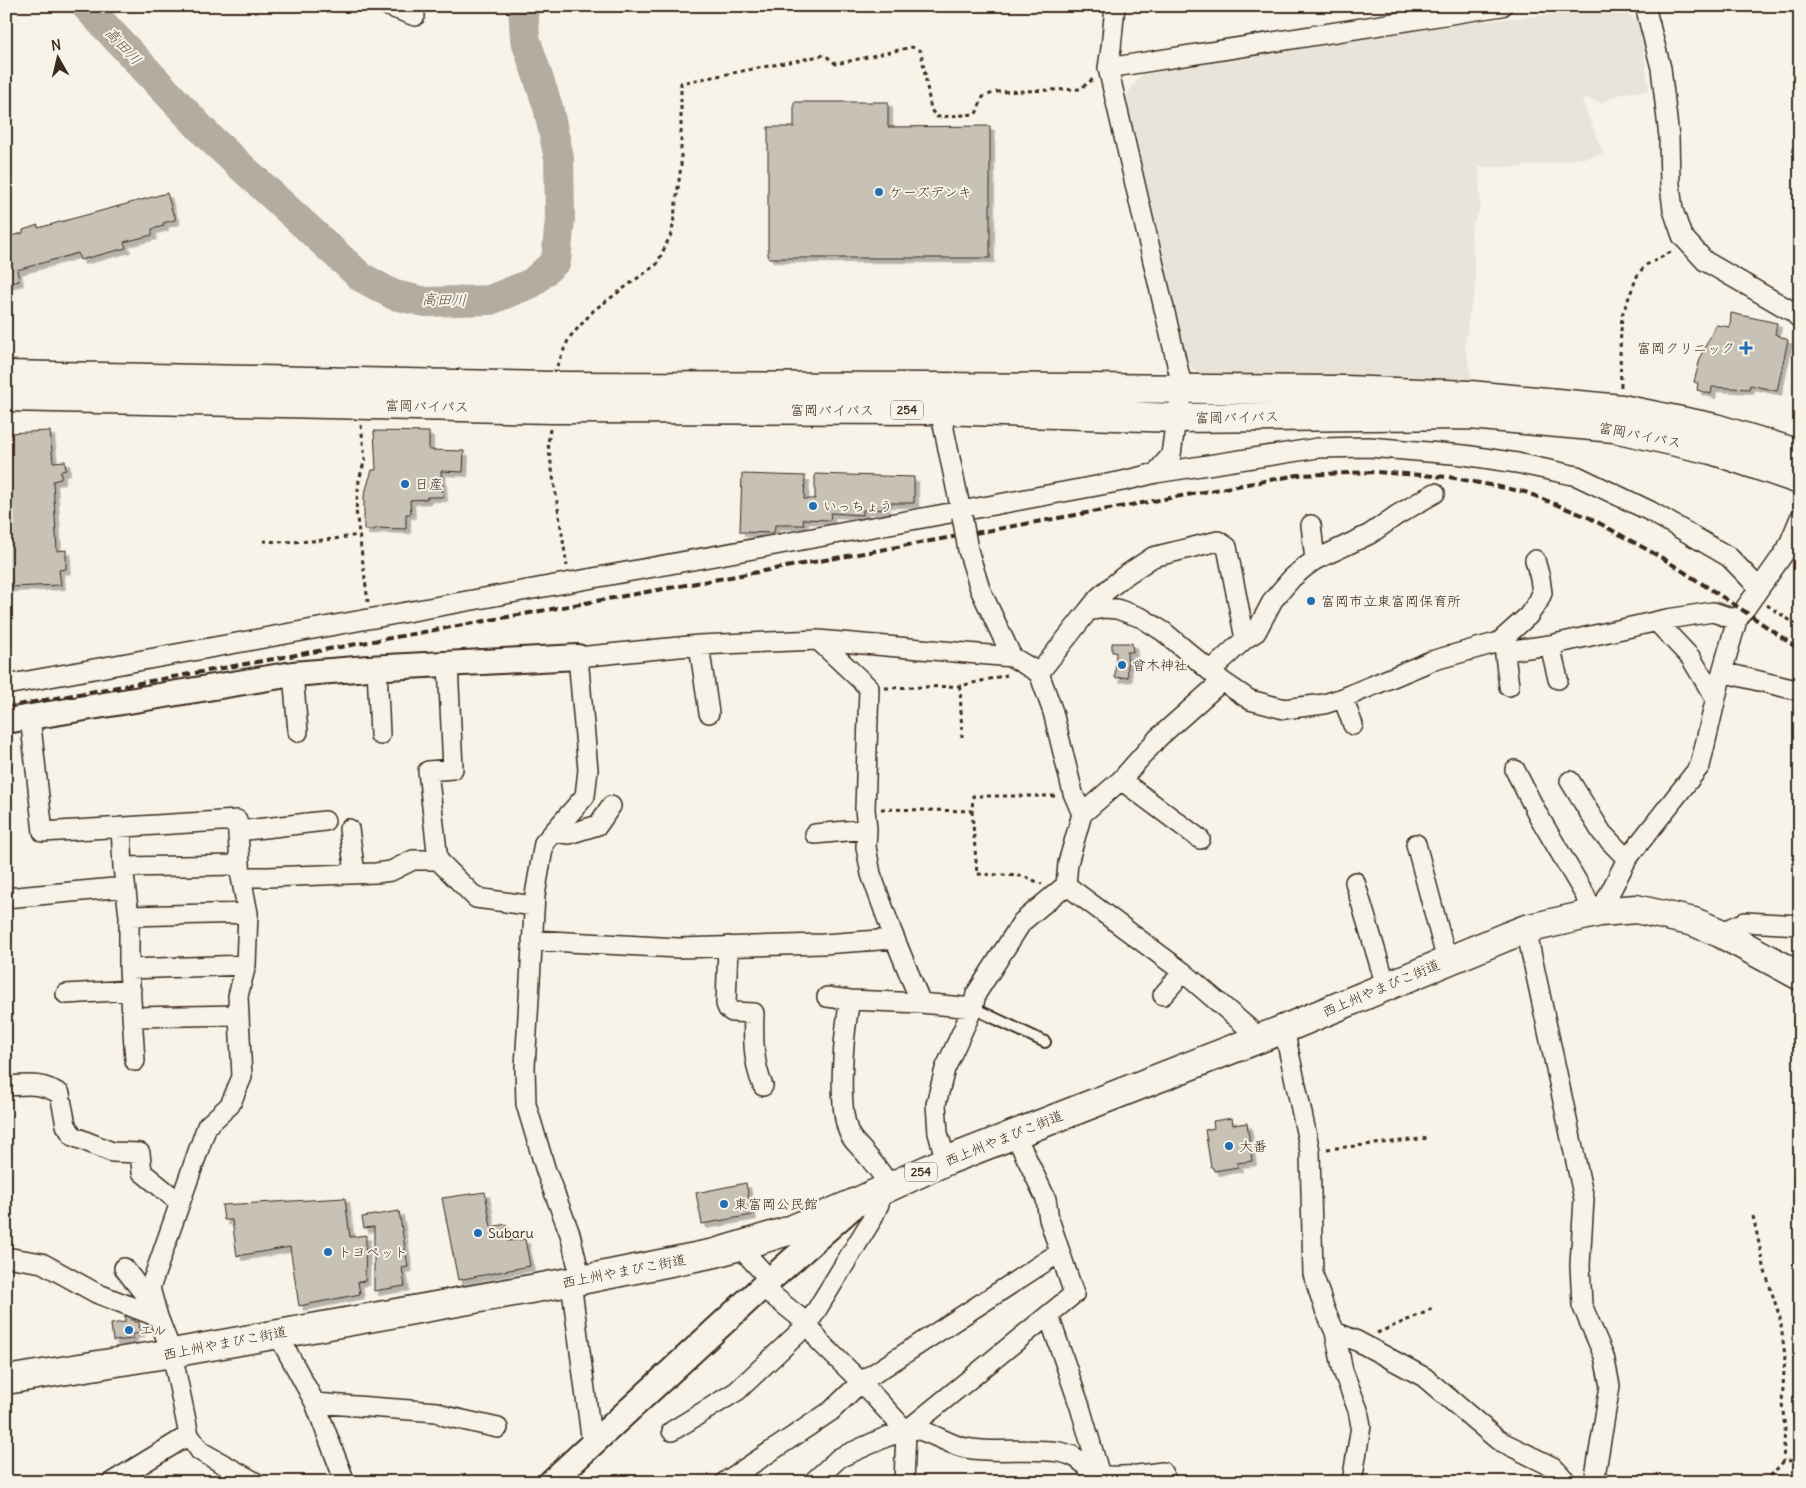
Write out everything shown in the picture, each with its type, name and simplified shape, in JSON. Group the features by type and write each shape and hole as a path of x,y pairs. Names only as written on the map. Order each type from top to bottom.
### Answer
{"highway":[{"name":"富岡バイパス","path":"6,375 552,398 1176,418 1470,415 1614,428 1712,450 1800,480"},
{"name":"富岡バイパス","path":"6,397 358,405 938,387 1345,390 1470,395 1622,408 1715,428 1800,454"},
{"name":"西上州やまびこ街道","path":"6,1380 172,1353 576,1281 739,1246 788,1231 946,1161 1272,1033 1526,929 1596,913 1636,910 1694,922 1720,933 1800,976"}],"street":[{"path":"388,6 415,16"},
{"path":"1115,6 1108,68 1183,390 1176,418 1171,455 1156,474"},
{"path":"1108,68 1502,6"},
{"path":"1645,6 1661,68 1669,137 1670,185 1673,210 1682,236 1705,261 1793,312 1800,318"},
{"path":"940,410 968,550 980,589 1053,712 1073,793 1082,814"},
{"path":"6,685 569,582 961,514 1156,474 1318,448 1369,447 1464,455 1517,463 1577,476 1650,511 1729,557 1757,591"},
{"path":"946,1161 938,1133 936,1104 945,1069 973,1008 976,994 1022,922 1060,890 1082,814 1121,780 1216,675 1218,664 1245,639 1256,632 1273,600 1292,578 1315,560 1370,534 1397,515 1435,493"},
{"path":"1516,770 1538,815 1596,913 1627,859 1700,766 1715,698 1737,620 1787,549 1800,518"},
{"path":"1311,525 1315,560"},
{"path":"6,721 293,674 377,667 578,657 699,645 818,640 1025,665 1088,612 1099,597 1123,577 1153,557 1218,541 1227,547 1245,639"},
{"path":"1088,612 1104,608 1142,618 1164,632 1250,700 1284,709 1324,704 1343,698 1431,661 1503,644 1528,616 1542,593 1535,560"},
{"path":"1503,644 1513,650 1550,645 1713,612 1737,620"},
{"path":"1657,622 1691,658 1715,698"},
{"path":"818,640 869,688 865,809 866,847 871,874 894,939 921,1004"},
{"path":"1503,644 1509,686"},
{"path":"699,645 709,713"},
{"path":"1550,645 1558,679"},
{"path":"578,657 588,770 586,796 544,844 534,906 525,1067 526,1104 546,1171 570,1234 592,1444"},
{"path":"448,664 453,769 428,771 438,860 476,898 534,906"},
{"path":"377,667 380,735"},
{"path":"1722,672 1800,691"},
{"path":"293,674 298,732"},
{"path":"1343,698 1353,725"},
{"path":"30,717 42,832 237,820 240,871 248,913 246,965 238,996 242,1077 230,1105 207,1126 150,1288 156,1312 172,1353 189,1435 200,1451 255,1482"},
{"path":"1121,780 1200,839"},
{"path":"1570,781 1602,833 1627,859"},
{"path":"554,832 569,834 598,825 611,806"},
{"path":"238,831 326,820"},
{"path":"121,827 123,867 129,916 129,969 135,1061"},
{"path":"349,828 355,873"},
{"path":"814,834 867,829"},
{"path":"1416,844 1447,960"},
{"path":"123,867 317,876 391,871 413,860 438,860"},
{"path":"1355,882 1386,986"},
{"path":"6,898 125,887"},
{"path":"1060,890 1272,1033 1310,1151 1313,1274 1325,1310 1335,1332 1343,1372 1358,1410 1362,1426 1352,1482"},
{"path":"129,916 248,913"},
{"path":"1720,933 1744,922 1800,925"},
{"path":"1526,929 1584,1200 1580,1265 1582,1305 1604,1356 1610,1386 1594,1482"},
{"path":"532,940 678,948 824,944 894,939"},
{"path":"728,946 726,1004 732,1012 754,1013 753,1033 758,1074 763,1086"},
{"path":"129,969 246,965"},
{"path":"1163,995 1183,972"},
{"path":"66,994 131,990"},
{"path":"827,997 973,1008"},
{"path":"672,1430 737,1391 808,1324 871,1221 879,1204 876,1193 882,1173 851,1136 846,1124 842,1102 846,1029 850,1000"},
{"path":"132,1017 239,1015"},
{"path":"6,1086 40,1085 60,1094 66,1125 73,1136 112,1152 140,1153 142,1172 180,1202"},
{"path":"904,1482 908,1430 1074,1294 1049,1219 1046,1198 1015,1134"},
{"path":"551,1482 571,1474 592,1444 766,1283 876,1193"},
{"path":"739,1246 766,1283 808,1324 820,1342 908,1430"},
{"path":"725,1482 831,1411 861,1382 1060,1252"},
{"path":"6,1257 42,1263 96,1294 156,1312"},
{"path":"124,1268 156,1312"},
{"path":"1049,1316 1080,1407 1100,1475"},
{"path":"1335,1332 1358,1341 1424,1377 1498,1440 1554,1467 1567,1482"},
{"path":"277,1333 315,1403 345,1482"},
{"path":"315,1403 437,1412 445,1416 498,1428"},
{"path":"813,1482 839,1458 886,1437 916,1427 948,1443 966,1448 1015,1451 1047,1450 1073,1455 1092,1473 1119,1477 1162,1472 1167,1482"},
{"path":"112,1482 189,1435"}],"lane":[{"path":"973,1008 1044,1042"}],"path":[{"path":"569,582 548,444 556,369 569,338 594,310 657,264 672,232 681,166 681,83 824,55 836,64 912,47 921,51 930,110 937,117 976,114 983,97 996,92 1080,89 1108,68"},
{"path":"1622,408 1620,349 1622,315 1638,274 1646,265 1674,250 1682,236"},
{"path":"358,405 364,459 356,510 370,618"},
{"path":"262,541 278,542 341,538 358,535"},
{"path":"1757,591 1762,602 1800,627"},
{"path":"869,688 960,686 1016,673 1025,665"},
{"path":"960,686 962,737"},
{"path":"1060,890 1023,876 977,874 972,811 973,796 1055,797 1073,793"},
{"path":"865,809 972,811"},
{"path":"1310,1151 1430,1138"},
{"path":"1753,1216 1765,1271 1780,1318 1785,1356 1782,1403 1785,1428 1783,1462"},
{"path":"1358,1341 1432,1308"},
{"path":"1765,1482 1783,1462 1800,1459"}],"shaded area":[{"path":"1618,7 1640,24 1649,91 1623,93 1601,103 1581,97 1604,155 1522,167 1479,167 1480,209 1471,228 1476,287 1469,315 1465,347 1473,382 1207,377 1186,364 1125,98 1140,75 1441,26"}],"building":[{"name":"ケーズデンキ","path":"794,102 888,102 888,127 990,126 990,258 768,258 768,127 794,127"},
{"path":"167,193 173,214 175,214 175,220 163,223 164,226 152,229 152,235 124,242 126,248 80,260 78,253 17,270 19,281 6,284 6,232 7,237 23,233 23,230 38,225 38,228"},
{"name":"富岡クリニック","path":"1731,313 1777,323 1775,334 1788,340 1777,391 1750,385 1749,389 1712,387 1711,394 1697,390 1698,383 1694,382 1701,355 1716,325 1730,327"},
{"path":"50,431 53,462 65,461 66,470 61,471 61,479 53,481 57,551 66,550 66,569 59,570 61,585 9,587 6,582 6,433"},
{"name":"日産","path":"374,431 429,432 429,450 464,451 463,472 441,471 443,497 410,500 411,514 406,514 406,529 376,528 374,530 364,530 364,496 372,470 376,470"},
{"name":"いっちょう","path":"742,474 805,476 804,499 815,499 815,474 914,477 914,503 885,503 885,509 863,510 863,515 831,513 830,520 803,519 804,525 775,525 774,533 740,532"},
{"name":"曾木神社","path":"1112,643 1132,643 1133,652 1127,652 1128,677 1115,678 1116,652 1112,652"},
{"name":"大番","path":"1232,1118 1233,1125 1247,1123 1252,1161 1237,1163 1238,1167 1214,1171 1211,1167 1205,1130 1214,1128 1213,1121"},
{"name":"東富岡公民館","path":"746,1183 752,1215 702,1224 696,1193"},
{"name":"Subaru","path":"485,1192 491,1227 506,1224 508,1241 525,1239 530,1266 458,1280 442,1198"},
{"name":"トヨペット","path":"345,1198 350,1237 366,1235 365,1281 358,1282 360,1294 299,1306 290,1247 237,1256 232,1220 224,1220 222,1205"},
{"path":"399,1211 408,1267 402,1268 405,1286 374,1291 374,1227 364,1228 362,1217"},
{"path":"125,1316 129,1316 130,1320 139,1322 140,1333 133,1334 133,1339 113,1341 111,1324 125,1322"}],"waterway":[{"name":"高田川","path":"86,6 209,137 361,277 394,295 426,302 490,300 532,283 556,261 560,219 559,158 548,107 525,38 523,6"}],"railway":[{"path":"6,707 1298,475 1376,472 1449,477 1525,492 1590,518 1664,559 1800,650"}],"place":[{"name":"ケーズデンキ","path":"879,192"},
{"name":"富岡クリニック","path":"1746,348"},
{"name":"日産","path":"405,484"},
{"name":"いっちょう","path":"813,506"},
{"name":"富岡市立東富岡保育所","path":"1311,601"},
{"name":"曾木神社","path":"1122,665"},
{"name":"大番","path":"1229,1146"},
{"name":"東富岡公民館","path":"724,1204"},
{"name":"Subaru","path":"478,1233"},
{"name":"トヨペット","path":"328,1252"},
{"name":"エル","path":"129,1330"}]}
